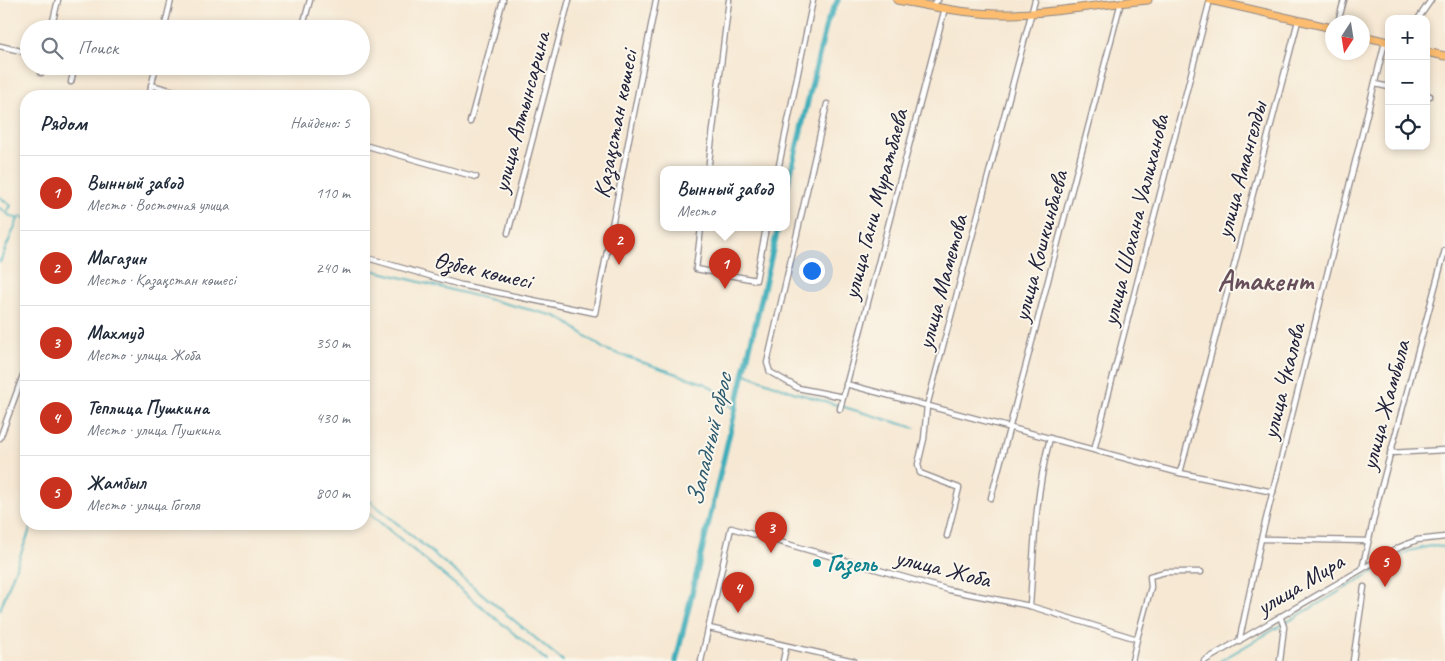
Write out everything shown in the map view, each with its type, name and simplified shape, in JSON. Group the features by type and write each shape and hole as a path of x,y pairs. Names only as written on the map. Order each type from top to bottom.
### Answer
{"main road":[{"path":"897,0 977,13 1030,13 1148,0"},
{"path":"1210,0 1325,27"},
{"path":"1370,38 1385,42"},
{"path":"1430,53 1445,56"}],"street":[{"path":"53,20 58,0"},
{"path":"166,20 171,0"},
{"path":"304,20 310,0"},
{"path":"470,122 503,0"},
{"name":"улица Алтынсарина","path":"508,233 569,0"},
{"name":"Қазақстан көшесі","path":"595,312 656,0"},
{"path":"708,166 729,0"},
{"path":"779,166 813,0"},
{"path":"931,6 938,0"},
{"name":"улица Маметова","path":"947,536 959,488 920,473 918,464 924,439 927,406 1035,0"},
{"name":"улица Шохана Уалиханова","path":"1094,450 1210,0"},
{"path":"1340,15 1344,0"},
{"path":"1421,15 1431,0"},
{"name":"улица Кошкинбаева","path":"991,498 1011,428 1121,2"},
{"name":"улица Гани Муратбаева","path":"840,409 945,8"},
{"name":"улица Амангелды","path":"1180,473 1298,21"},
{"path":"0,46 20,51"},
{"name":"улица Чкалова","path":"1239,642 1261,539 1385,49"},
{"path":"71,82 73,75"},
{"path":"151,90 154,75"},
{"path":"1375,84 1385,86"},
{"path":"152,85 170,90"},
{"path":"828,104 767,363 770,372 798,388 843,397"},
{"path":"370,147 476,177"},
{"path":"701,231 696,269 756,280 765,231"},
{"name":"улица Жамбыла","path":"1362,569 1390,453 1445,250"},
{"name":"Өзбек көшесі","path":"370,259 461,285 595,312"},
{"path":"0,438 20,384"},
{"path":"846,384 1180,473 1273,492"},
{"path":"1030,606 1037,501 1042,468 1050,438"},
{"path":"1390,453 1445,450"},
{"name":"улица Жоба","path":"709,628 732,528 949,590 1030,606 1137,639"},
{"name":"улица Мира","path":"1204,661 1400,547 1417,540 1445,537"},
{"path":"1261,539 1368,541"},
{"path":"1132,661 1151,587 1150,576 1165,572 1201,572"},
{"path":"1353,661 1364,587"},
{"path":"1280,616 1284,627 1280,661"},
{"path":"701,661 709,628 854,661"},
{"path":"783,661 786,647"}],"waterway":[{"name":"Западный сброс","path":"790,175 827,22 838,0"},
{"path":"0,197 11,206 6,213"},
{"path":"0,208 10,216 18,219"},
{"path":"0,262 20,217"},
{"name":"Западный сброс","path":"676,661 777,231"},
{"path":"370,270 555,316 604,349 706,384 717,392 734,410"},
{"path":"743,373 793,392 915,428"},
{"path":"370,501 563,661"},
{"path":"370,514 547,661"},
{"path":"0,610 30,530"},
{"path":"1220,661 1409,551 1431,546 1445,547"}],"place":[{"name":"Магазин","path":"619,265"},
{"name":"Вынный завод","path":"725,289"},
{"name":"Махмуд","path":"771,553"},
{"name":"Газель","path":"817,563"},
{"name":"Жамбыл","path":"1385,587"},
{"name":"Теплица Пушкина","path":"738,613"}],"district":[{"name":"Атакент","path":"1265,280"}]}
